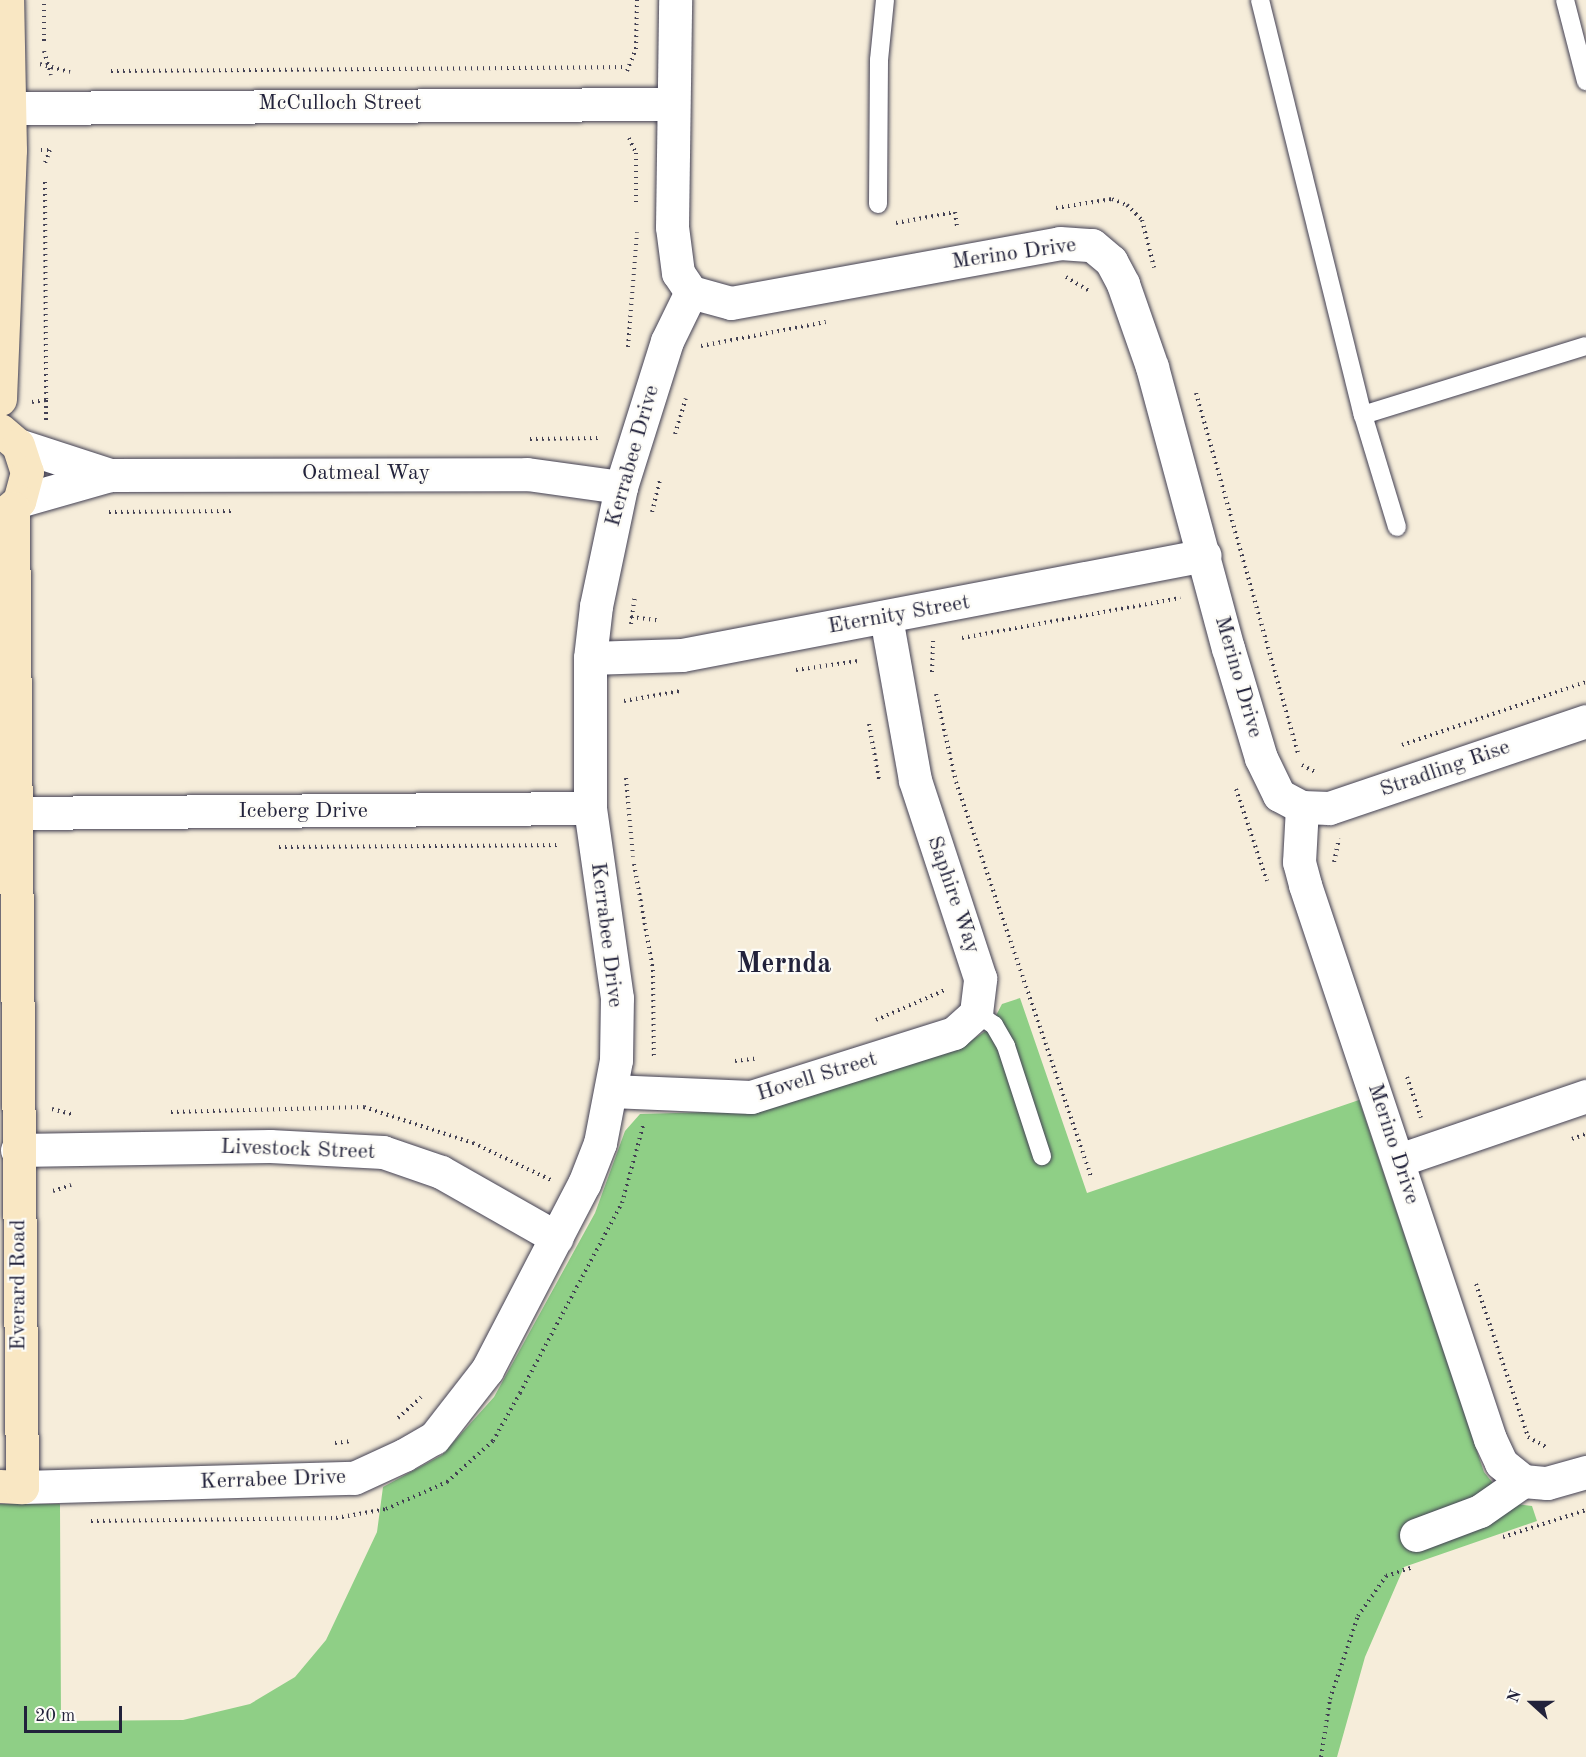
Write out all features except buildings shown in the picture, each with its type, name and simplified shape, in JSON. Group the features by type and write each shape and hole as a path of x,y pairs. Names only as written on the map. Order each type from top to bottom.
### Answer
{"street":[{"path":"0,399 10,150 7,0"},
{"path":"675,0 670,104 674,255 691,292"},
{"name":"McCulloch Street","path":"10,108 670,104"},
{"name":"Merino Drive","path":"691,292 730,303 1060,243 1092,245 1111,261 1123,285 1205,555 1265,766 1279,795 1302,807 1299,862 1305,885 1399,1160 1490,1439 1501,1463 1522,1481"},
{"name":"Kerrabee Drive","path":"11,1487 354,1478 376,1470 434,1438 487,1371 557,1238 600,1143 611,1091 617,998 590,808 590,658 621,488 667,341 691,292"},
{"path":"0,405 10,438"},
{"name":"Oatmeal Way","path":"10,438 110,475"},
{"name":"Everard Road","path":"10,438 27,472 11,509 16,813 18,1191 11,1487"},
{"name":"Oatmeal Way","path":"11,509 110,475 527,474 621,488"},
{"name":"Eternity Street","path":"590,658 627,660 682,655 928,611 1205,555"},
{"name":"Saphire Way","path":"886,617 915,780 980,978 976,1013"},
{"name":"Stradling Rise","path":"1302,807 1329,808 1586,721"},
{"name":"Iceberg Drive","path":"16,813 590,808"},
{"name":"Hovell Street","path":"611,1091 718,1099 794,1088 954,1034 976,1013"},
{"path":"1399,1160 1586,1096"},
{"name":"Livestock Street","path":"17,1150 270,1146 383,1152 441,1172 557,1238"},
{"path":"1416,1535 1490,1506 1522,1481 1547,1484 1586,1472"}],"lane":[{"path":"878,204 879,60 885,0"},
{"path":"1260,0 1363,415 1397,527"},
{"path":"1565,0 1586,81"},
{"path":"1363,415 1586,346"},
{"path":"976,1013 994,1025 1006,1046 1042,1156"}],"path":[{"path":"50,66 79,72"},
{"path":"103,71 627,67"},
{"path":"10,150 50,150 44,164 46,400"},
{"path":"878,204 878,226 955,212 957,226"},
{"path":"1054,279 1066,277 1081,286 1092,301"},
{"path":"630,332 700,347 833,321"},
{"path":"697,357 700,347"},
{"path":"673,441 689,388"},
{"path":"649,524 662,474"},
{"path":"1173,563 1183,609"},
{"path":"624,710 635,590"},
{"path":"957,639 1180,598"},
{"path":"928,611 933,643 933,679"},
{"path":"788,671 945,641"},
{"path":"858,659 860,670"},
{"path":"1397,747 1586,682"},
{"path":"624,701 694,688"},
{"path":"935,690 956,782 1091,1176"},
{"path":"867,715 880,782"},
{"path":"625,766 653,970 654,1064 665,1064"},
{"path":"1319,774 1330,770"},
{"path":"1235,784 1270,889"},
{"path":"276,847 560,845"},
{"path":"868,1023 932,1000 947,982"},
{"path":"731,1061 762,1057"},
{"path":"79,1521 336,1518 386,1509 447,1482 493,1441 593,1261 637,1159 649,1095"},
{"path":"18,1191 52,1192 78,1185"},
{"path":"392,1424 425,1393"},
{"path":"323,1444 356,1440"},
{"path":"1321,1757 1330,1699 1358,1616 1386,1576"}],"green space":[{"path":"1020,998 1087,1193 1359,1100 1484,1472 1509,1503 1532,1506 1537,1521 1404,1567 1365,1657 1337,1757 0,1757 0,1504 60,1504 61,1721 183,1720 250,1704 295,1677 326,1640 377,1532 383,1487 442,1455 494,1397 595,1213 625,1131 640,1114 748,1111 799,1100 964,1045 989,1029 1002,1004"}],"district":[{"name":"Mernda","path":"784,965"}]}
